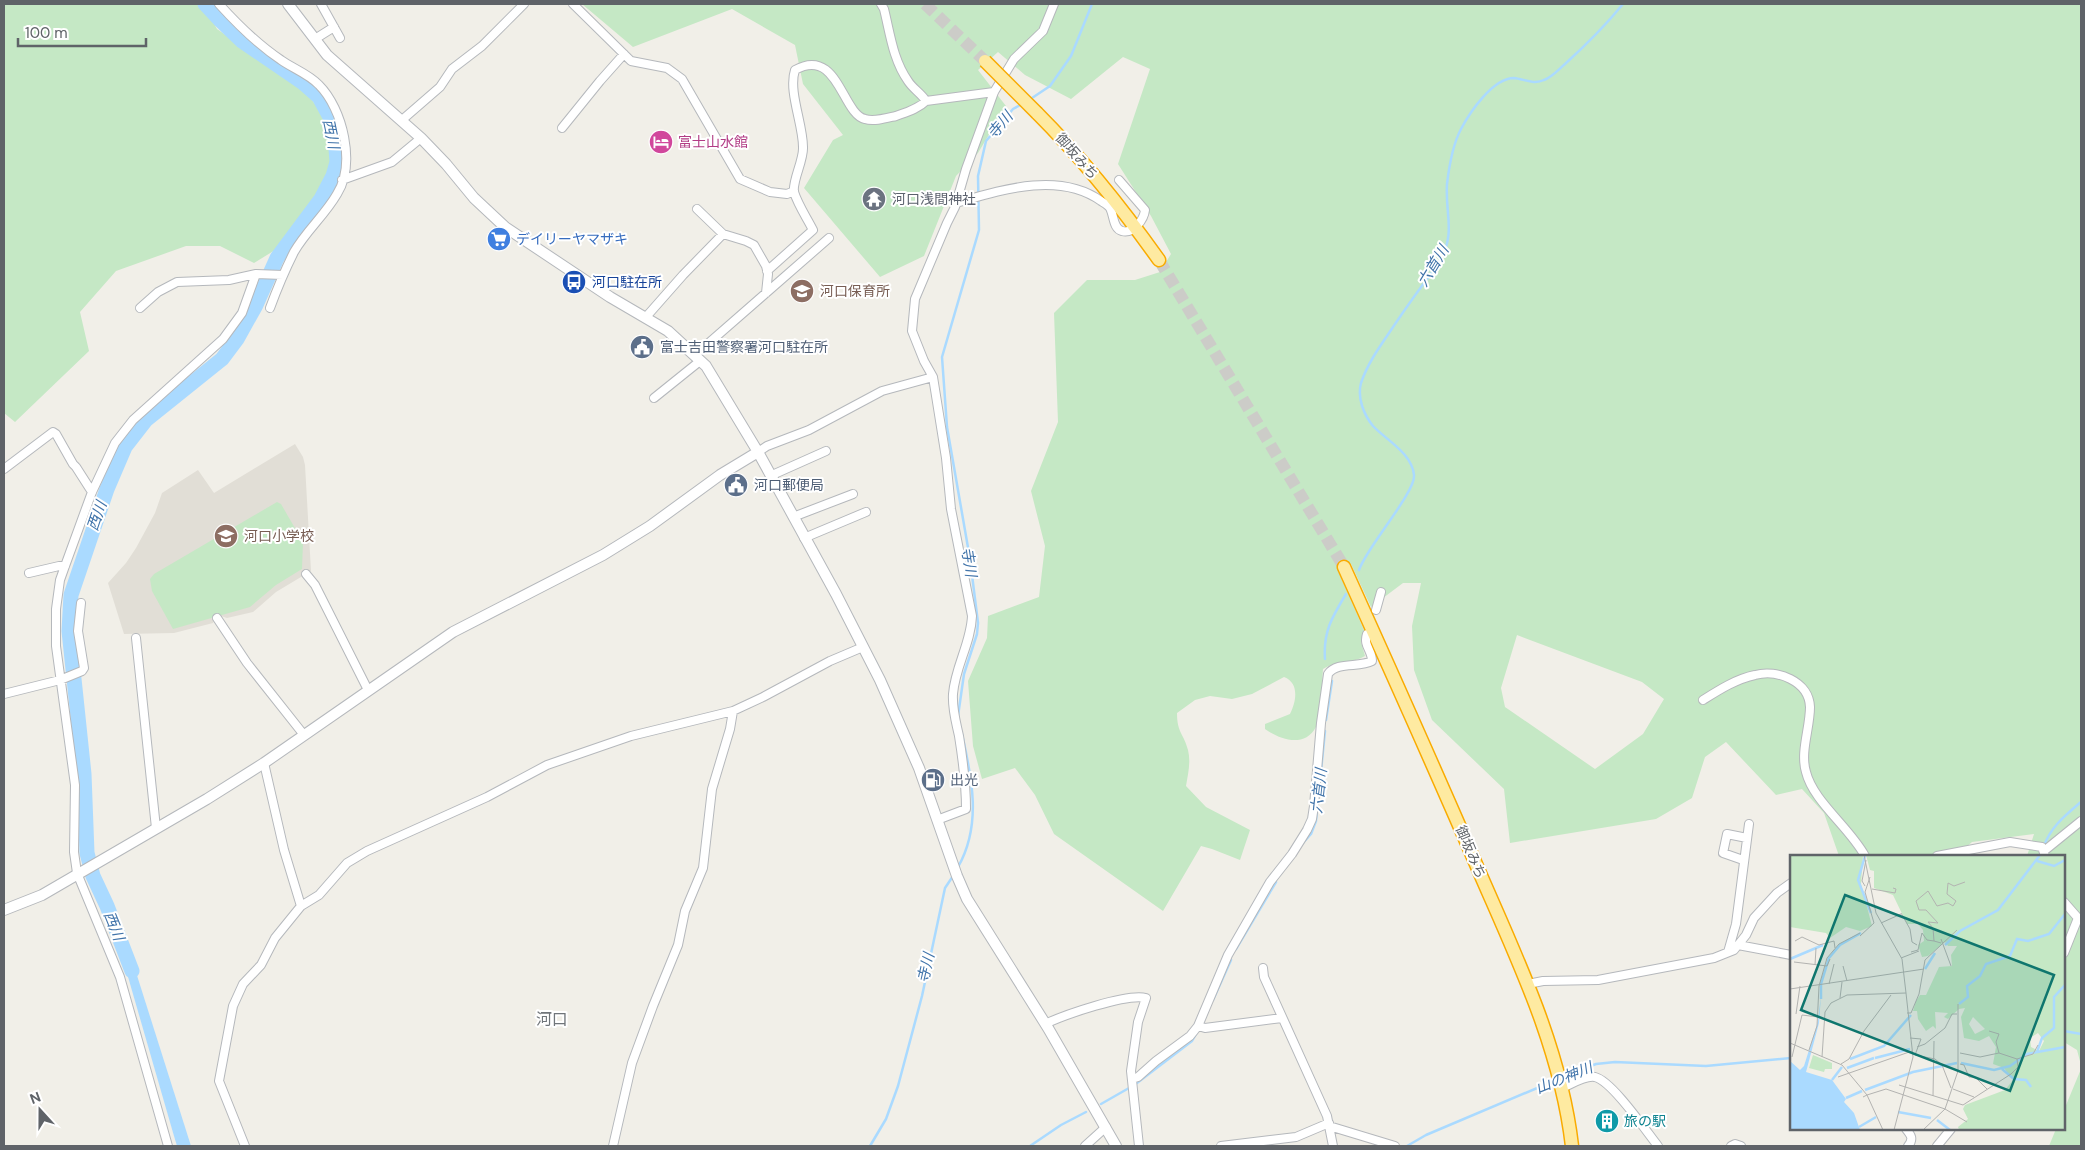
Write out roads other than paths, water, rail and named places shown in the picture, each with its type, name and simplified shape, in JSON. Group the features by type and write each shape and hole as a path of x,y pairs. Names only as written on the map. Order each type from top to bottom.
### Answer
{"highway":[{"name":"御坂みち","path":"985,61 1065,141 1136,227 1159,260"},
{"name":"御坂みち","path":"1344,567 1544,1024 1561,1086 1572,1146"}],"street":[{"path":"219,4 246,33 280,60 318,84 330,100 342,127 345,144 346,164 338,193 295,251 280,275 270,308"},
{"path":"288,4 326,56 421,138 446,164 474,198 504,227 610,297 668,330 698,358 720,387 758,452 862,646 902,726 952,864 980,922 1045,1024 1116,1146"},
{"path":"321,4 340,38"},
{"path":"402,120 440,87 452,68 482,46 524,4"},
{"path":"573,4 624,54 636,63 647,63 667,68 682,79 740,179 770,192 787,194 794,191"},
{"path":"881,4 898,63 912,86 921,92 926,101"},
{"path":"937,820 966,809 966,782 954,720 953,694 972,628 972,616 951,509 946,458 934,377 924,361 912,331 915,299 956,204 966,169 994,92 1014,59 1043,31 1054,4"},
{"path":"315,40 334,27"},
{"path":"562,128 624,54"},
{"path":"767,271 813,230 794,191 803,150 801,123 794,84 795,70 812,65 822,68 834,78 858,115 865,120 887,118 911,111 926,101 994,92"},
{"path":"342,180 392,162 421,138"},
{"path":"956,204 1006,188 1068,187 1096,198 1109,207 1117,228 1122,231 1136,227 1144,219 1145,210 1119,180"},
{"path":"697,209 723,234 754,245 767,271 766,293"},
{"path":"646,317 682,275 723,234"},
{"path":"654,398 766,293 829,238"},
{"path":"140,308 158,292 177,282 229,280 258,274 280,275"},
{"path":"168,1146 120,977 74,852 75,785 56,646 56,610 59,587 65,566 92,492 114,443 125,428 144,409 213,350 233,328 246,304 258,274"},
{"path":"4,910 42,895 80,871 207,799 264,763 453,632 603,555 650,526 720,475 767,446 809,430 882,391 934,377"},
{"path":"4,469 53,432 92,492"},
{"path":"770,476 826,451"},
{"path":"793,518 853,494"},
{"path":"804,538 866,512"},
{"path":"29,573 65,566"},
{"path":"306,574 315,585 368,690"},
{"path":"1376,610 1381,592"},
{"path":"4,694 62,679 82,671 84,668 78,631 81,603"},
{"path":"218,618 247,663 304,735"},
{"path":"1132,1079 1138,1077 1190,1036 1198,1026 1228,956 1242,930 1270,882 1292,854 1310,824 1314,806 1321,723 1328,674 1336,668 1365,664 1372,661 1372,657 1365,644 1367,634"},
{"path":"136,638 156,828"},
{"path":"245,1146 219,1081 233,1006 243,984 261,965 275,938 301,906 319,895 353,858 487,797 547,765 631,736 733,711 862,646"},
{"path":"1703,700 1720,689 1756,674 1778,675 1795,680 1803,688 1810,705 1805,771 1811,787 1858,844 1864,855"},
{"path":"613,1146 634,1058 678,945 685,911 703,868 712,789 730,729 733,711"},
{"path":"264,763 284,850 301,906"},
{"path":"1942,855 2010,842 2042,846 2044,854 2081,821"},
{"path":"1728,952 1736,924 1749,824"},
{"path":"1744,860 1723,853 1727,834 1747,838"},
{"path":"1528,984 1543,981 1598,980 1675,967 1714,958 1738,945 1746,936 1754,918 1777,893 1790,884"},
{"path":"2065,903 2078,918 2065,951"},
{"path":"1738,945 1790,955"},
{"path":"1263,968 1264,977 1329,1124 1334,1146"},
{"path":"1045,1024 1086,1009 1135,996 1146,998 1135,1039 1131,1071 1139,1146"},
{"path":"1198,1026 1205,1028 1282,1018"},
{"path":"1561,1086 1589,1077 1596,1077 1606,1083 1633,1113 1658,1146"},
{"path":"1221,1146 1296,1137 1329,1124 1395,1146"},
{"path":"1084,1146 1106,1127"},
{"path":"1907,1130 1912,1139 1908,1146"},
{"path":"1937,1146 1950,1130"},
{"path":"1731,1146 1735,1144 1741,1146"}],"water":[{"path":"128,947 191,1146 177,1146 122,956"}],"waterway":[{"name":"西川","path":"132,971 107,906 93,876 87,853 84,774 69,631 71,595 107,489 125,447 146,420 222,359 237,339 256,305 277,258 321,199 333,176 337,162 335,135 331,119 319,97 302,82 242,41 205,4"},
{"name":"寺川","path":"1029,100 1050,86 1071,56 1092,4"},
{"name":"六首川","path":"1359,570 1363,560 1407,494 1414,475 1409,460 1373,426 1367,417 1362,406 1361,383 1377,351 1407,306 1440,262 1445,251 1449,232 1447,184 1458,135 1470,114 1490,90 1506,79 1514,78 1536,82 1550,77 1588,42 1623,4"},
{"name":"寺川","path":"958,716 964,674 977,634 978,623 970,559 947,427 942,357 979,230 978,176 986,141 1013,109 1022,104"},
{"name":"六首川","path":"1325,659 1327,633 1346,594"},
{"name":"六首川","path":"1326,720 1332,681"},
{"name":"六首川","path":"1302,844 1311,834 1316,821 1325,731"},
{"name":"寺川","path":"958,867 970,835 973,801 969,767 962,734"},
{"name":"山の神川","path":"2044,846 2055,827 2081,802"},
{"name":"寺川","path":"870,1146 886,1119 898,1086 922,996 945,888 953,876"},
{"name":"六首川","path":"1236,949 1276,882"},
{"name":"六首川","path":"1213,1000 1231,960"},
{"path":"2065,1031 2081,1034"},
{"name":"六首川","path":"1137,1083 1192,1041 1196,1034"},
{"name":"山の神川","path":"1563,1077 1596,1064 1615,1062 1706,1066 1790,1058"},
{"name":"山の神川","path":"1407,1146 1426,1135 1556,1080"},
{"name":"六首川","path":"1101,1104 1129,1088"},
{"name":"六首川","path":"1030,1146 1061,1125 1086,1112"}],"tunnel":[{"path":"925,4 985,61"},
{"path":"1159,260 1344,567"}],"place":[{"name":"富士山水館","path":"661,142"},
{"name":"河口浅間神社","path":"874,199"},
{"name":"デイリーヤマザキ","path":"499,239"},
{"name":"河口駐在所","path":"574,282"},
{"name":"河口保育所","path":"802,291"},
{"name":"富士吉田警察署河口駐在所","path":"642,347"},
{"name":"河口郵便局","path":"736,485"},
{"name":"河口小学校","path":"226,536"},
{"name":"出光","path":"933,780"},
{"name":"旅の駅","path":"1607,1121"}],"district":[{"name":"河口","path":"552,1019"}]}
